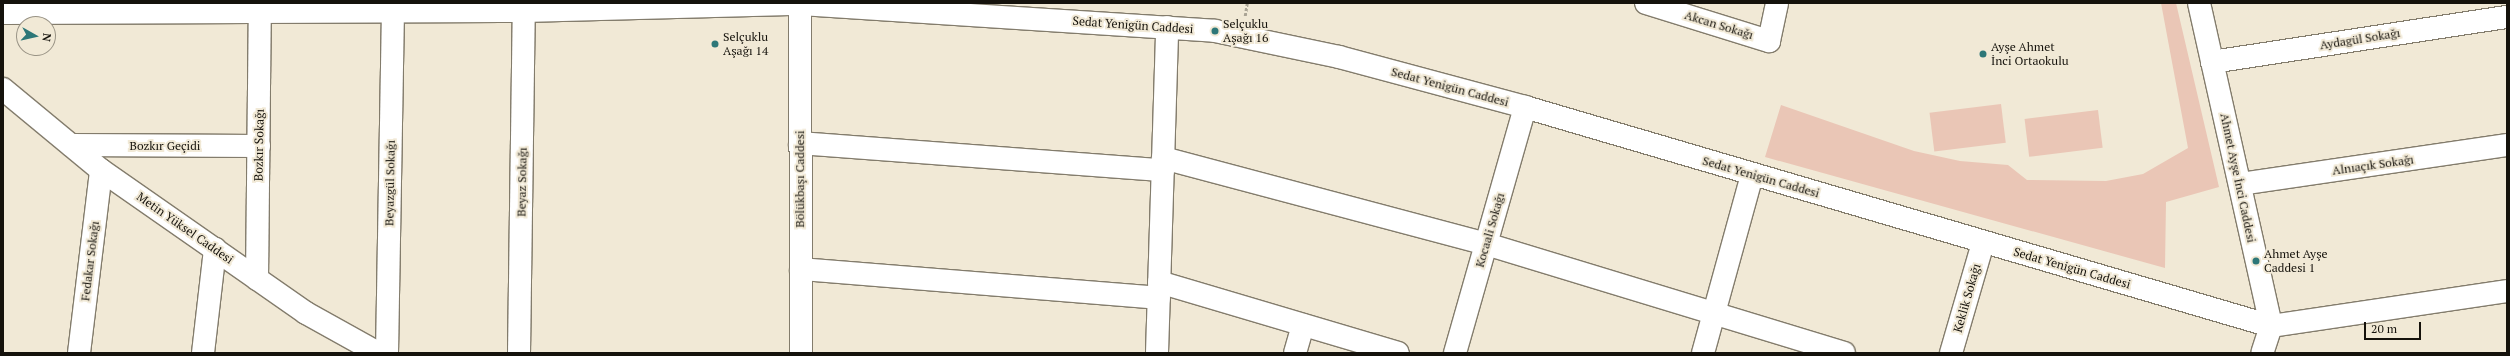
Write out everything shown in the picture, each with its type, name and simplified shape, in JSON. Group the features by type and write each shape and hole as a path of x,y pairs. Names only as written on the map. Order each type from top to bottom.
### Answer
{"street":[{"name":"Akcan Sokağı","path":"1646,3 1769,41 1777,3"},
{"name":"Ahmet Ayşe İnci Caddesi","path":"2199,3 2271,326"},
{"name":"Sedat Yenigün Caddesi","path":"3,13 260,7 393,12 792,4 1215,31 1339,57 1525,107 1752,175 2271,326"},
{"name":"Bölükbaşı Caddesi","path":"792,4 800,143 801,353"},
{"name":"Bozkır Sokağı","path":"257,279 260,7"},
{"name":"Beyaz Sokağı","path":"519,353 537,8"},
{"name":"Beyazgül Sokağı","path":"387,353 393,12"},
{"name":"Aydagül Sokağı","path":"2212,62 2507,17"},
{"path":"1157,353 1167,27"},
{"name":"Metin Yüksel Caddesi","path":"3,88 101,170 306,313 347,344 378,353"},
{"name":"Kocaali Sokağı","path":"1455,353 1525,107"},
{"path":"800,143 1163,164 1486,244 1844,353"},
{"name":"Bozkır Geçidi","path":"71,145 259,146"},
{"name":"Alnıaçık Sokağı","path":"2240,184 2507,145"},
{"name":"Fedakar Sokağı","path":"79,353 101,170"},
{"path":"1702,353 1752,175"},
{"name":"Keklik Sokağı","path":"1951,353 1983,242"},
{"path":"203,353 215,250"},
{"path":"801,269 1159,290 1303,325 1398,353"},
{"path":"2262,353 2271,326 2507,291"},
{"path":"1295,353 1303,325"}],"shaded area":[{"path":"2161,3 2176,3 2219,187 2166,202 2165,268 1765,157 1781,105 1914,151 1960,161 2008,165 2027,180 2106,181 2143,174 2188,148"},
{"path":"2001,104 2006,143 1934,151 1930,113"},
{"path":"2098,110 2103,148 2029,157 2025,119"}],"place":[{"name":"Selçuklu Aşağı 16","path":"1215,31"},
{"name":"Selçuklu Aşağı 14","path":"715,44"},
{"name":"Ayşe Ahmet İnci Ortaokulu","path":"1983,54"},
{"name":"Ahmet Ayşe Caddesi 1","path":"2256,261"}]}
